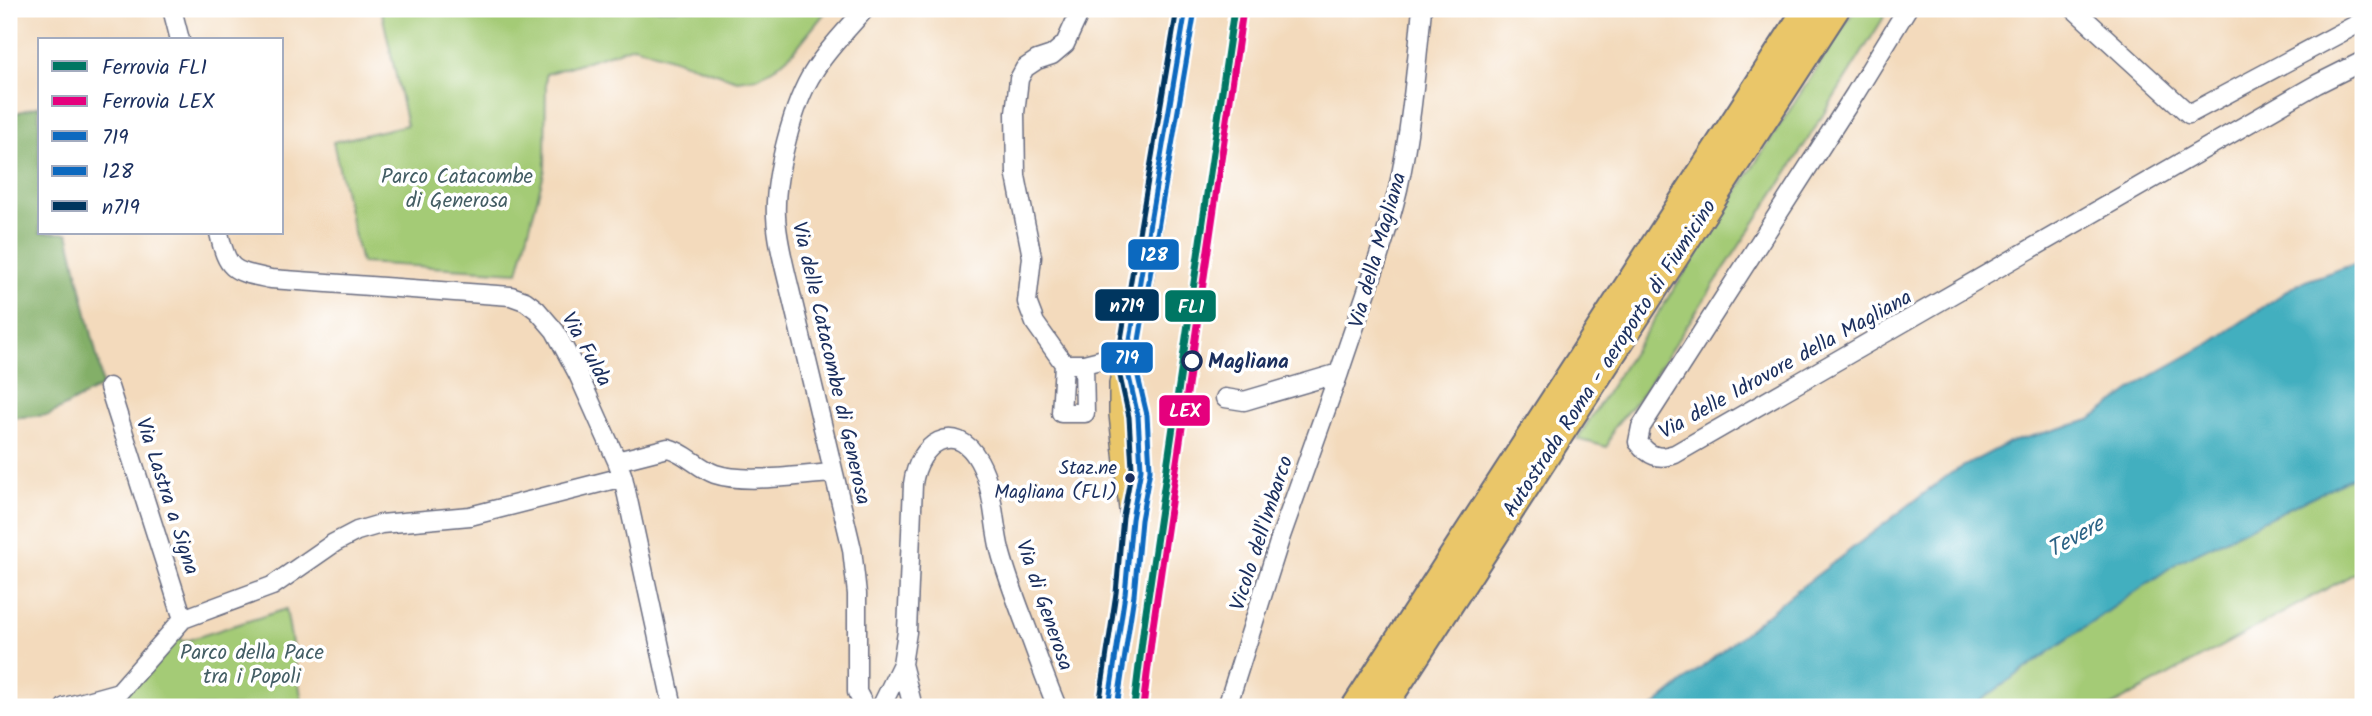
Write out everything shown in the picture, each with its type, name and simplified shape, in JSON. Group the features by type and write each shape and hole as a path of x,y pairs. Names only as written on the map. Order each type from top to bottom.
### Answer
{"highway":[{"name":"Autostrada Roma - aeroporto di Fiumicino","path":"1355,707 1807,9"},
{"name":"Autostrada Roma - aeroporto di Fiumicino","path":"1383,707 1836,9"}],"main road":[{"path":"1108,707 1125,594 1132,519 1140,479 1141,446 1127,359 1186,9"}],"street":[{"path":"172,9 179,38"},
{"name":"Via delle Catacombe di Generosa","path":"865,9 819,63 803,91 787,142 776,208 782,257 856,572 857,692 877,707"},
{"path":"1077,9 1074,26 1065,44 1052,55 1025,68 1019,79 1015,113 1016,176 1032,257 1027,302 1032,318 1064,364 1062,413 1085,413 1084,364"},
{"name":"Via della Magliana","path":"1339,373 1390,220 1398,188 1417,65 1422,9"},
{"name":"Via delle Idrovore della Magliana","path":"1907,9 1848,106 1641,427 1638,442 1647,453 1661,458 1675,454 2363,61"},
{"path":"2074,9 2189,114 2363,21"},
{"name":"Via Fulda","path":"219,234 229,265 239,272 271,279 497,294 525,301 537,310 555,331 578,374 620,469 673,707"},
{"path":"1064,364 1127,359"},
{"path":"1225,398 1244,401 1339,373"},
{"name":"Vicolo dell'Imbarco","path":"1227,707 1281,536 1339,373"},
{"name":"Via Lastra a Signa","path":"109,387 183,619"},
{"name":"Via di Generosa","path":"913,703 902,664 907,632 915,470 923,453 932,445 943,440 955,440 974,453 986,477 1005,569 1057,707"},
{"path":"65,707 119,692 183,619 272,586 334,543 357,531 381,524 470,516 620,469 668,448 676,450 713,474 738,479 833,472"},
{"path":"877,707 902,664"},
{"name":"Via di Generosa","path":"877,707 899,688 906,691 913,703"}],"green space":[{"name":"Parco Catacombe di Generosa","path":"381,9 828,9 794,51 759,77 737,80 634,46 546,74 545,169 518,272 361,263 333,142 407,125"},
{"path":"1855,9 1889,9 1782,181 1640,397 1614,427 1607,447 1577,439"},
{"path":"38,106 38,234 68,234 102,386 49,415 9,418 9,115"},
{"path":"2363,472 2363,569 2110,707 1971,707 2178,562"},
{"name":"Parco della Pace tra i Popoli","path":"286,609 303,707 95,707 180,636 182,642"}],"water":[{"name":"Tevere","path":"2363,261 2363,472 2178,562 1971,707 1653,707 1791,595 1951,473 2008,443 2090,420 2146,379 2212,342 2297,284"}],"rail line":[{"name":"FL1","path":"1134,707 1234,9"},
{"name":"LEX","path":"1143,707 1243,10"}],"transit line":[{"name":"n719","path":"1099,706 1116,593 1123,517 1132,468 1129,417 1117,363 1177,9"},
{"name":"719","path":"1108,707 1141,469 1138,416 1126,364 1186,9"},
{"name":"128","path":"1117,707 1150,470 1147,415 1135,364 1195,10"}],"place":[{"name":"Magliana","path":"1192,361"},
{"name":"Staz.ne Magliana (FL1)","path":"1130,478"}]}
